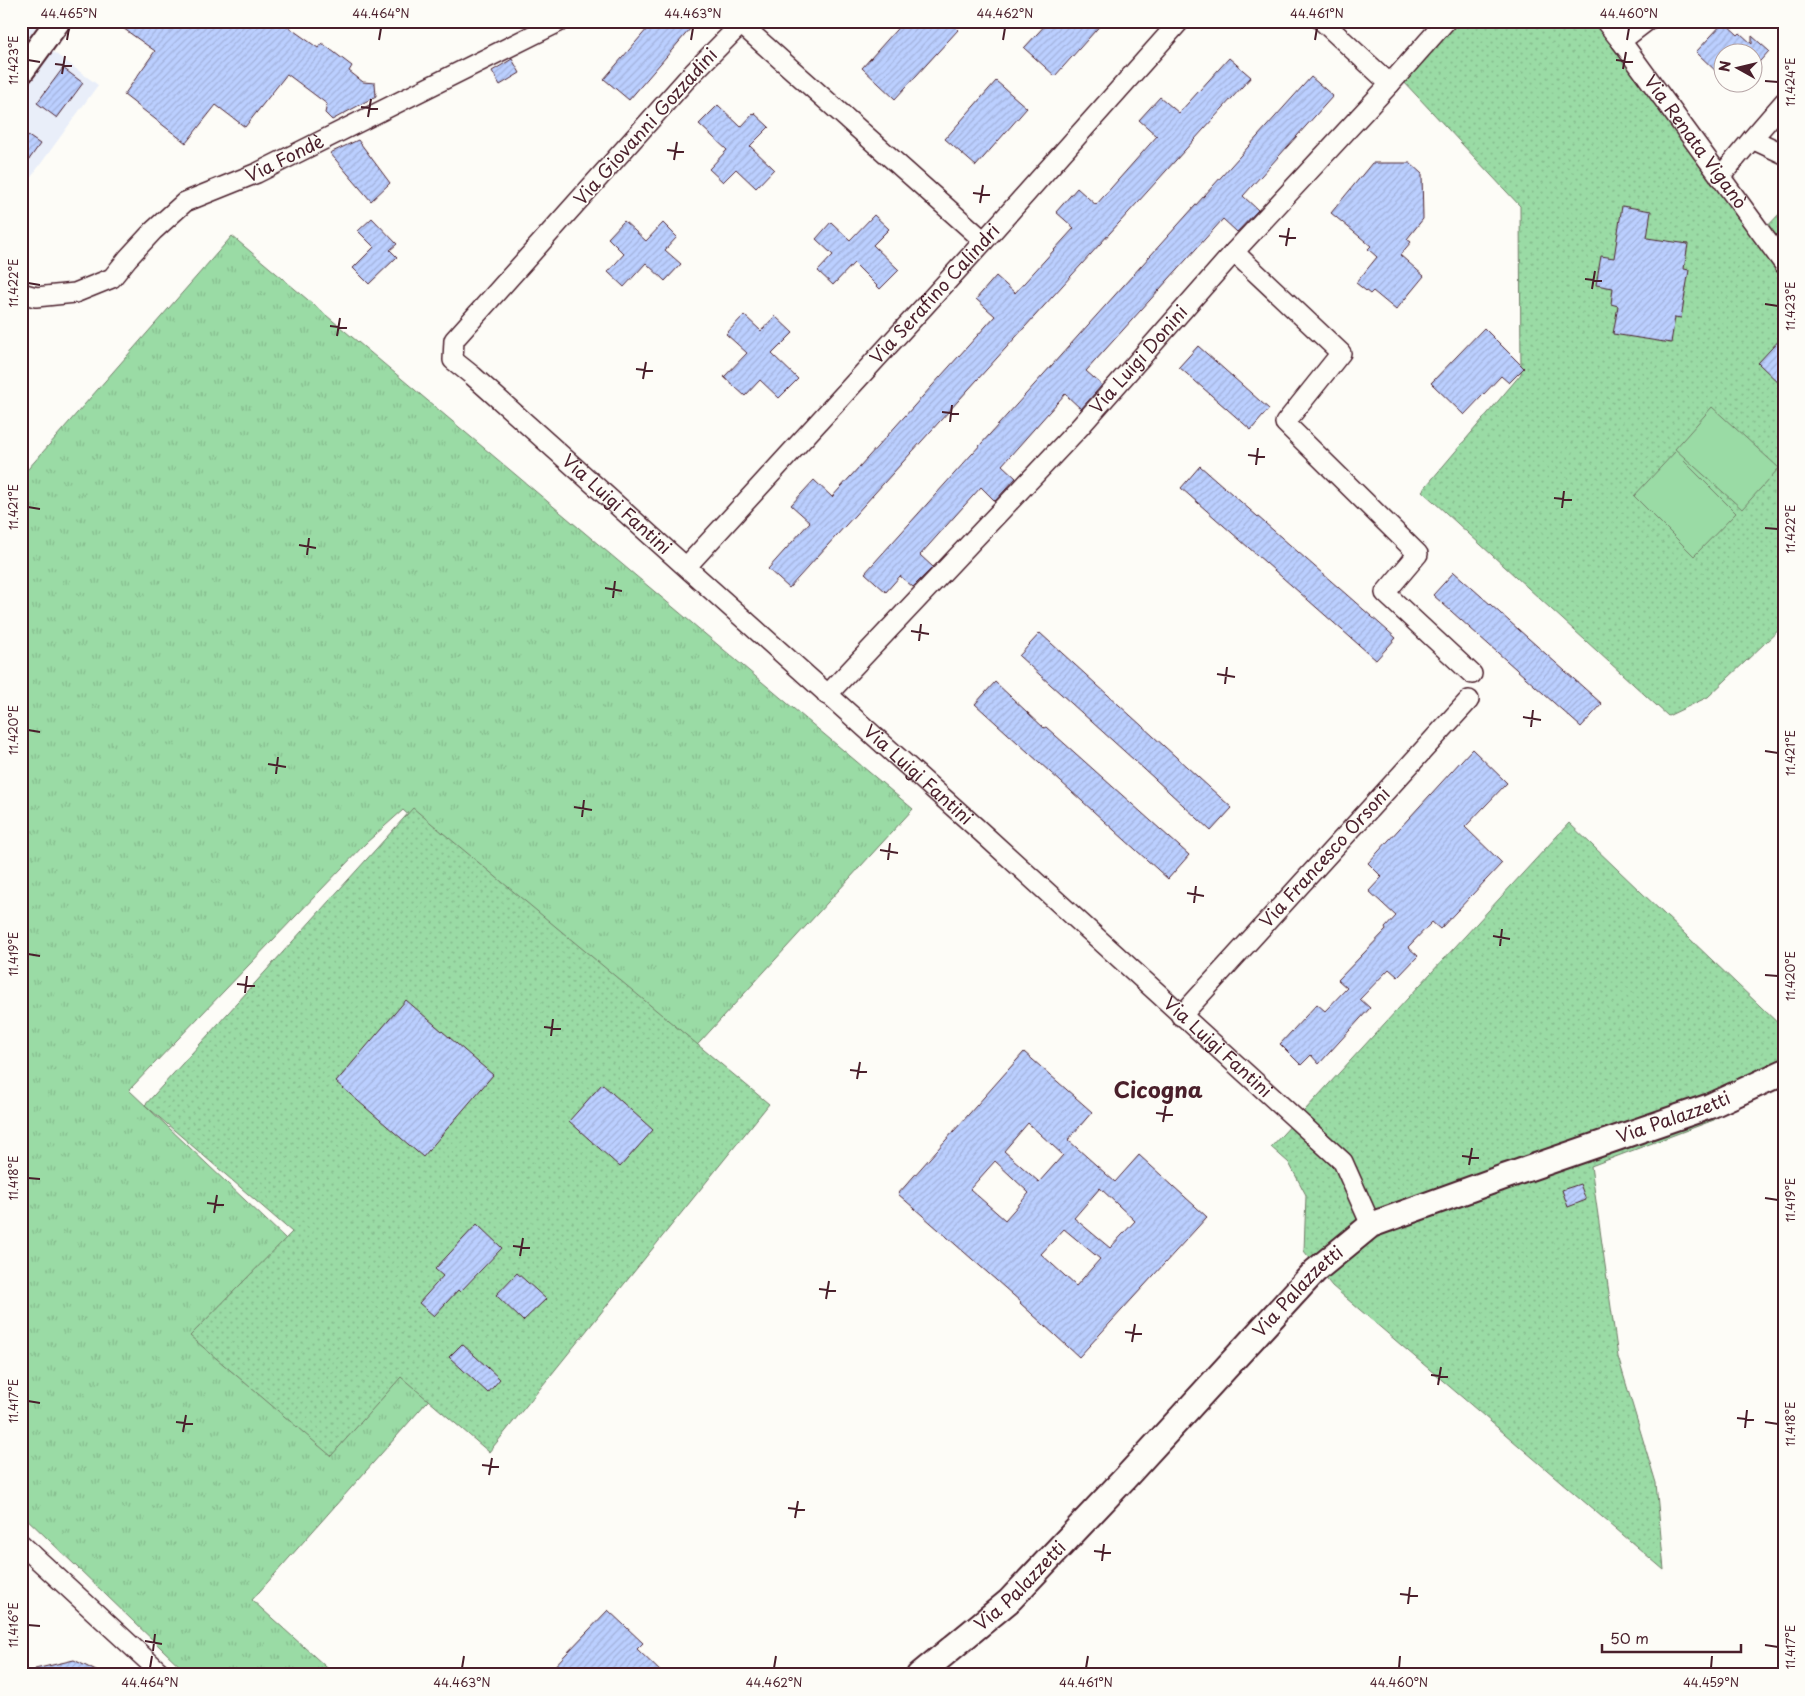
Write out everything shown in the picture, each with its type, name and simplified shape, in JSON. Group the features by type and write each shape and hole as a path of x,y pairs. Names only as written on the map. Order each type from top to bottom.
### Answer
{"main road":[{"path":"21,72 58,21"},
{"name":"Via Palazzetti","path":"919,1675 1010,1601 1315,1271 1371,1225 1710,1106 1784,1072"}],"street":[{"name":"Via Fondè","path":"29,295 75,293 112,278 153,231 185,202 257,173 561,21"},
{"name":"Via Serafino Calindri","path":"687,566 984,241 1180,21"},
{"path":"1322,21 1390,84"},
{"name":"Via Luigi Donini","path":"827,695 1078,428 1234,252 1446,21"},
{"name":"Via Renata Viganò","path":"1604,21 1621,41 1784,264"},
{"path":"1621,41 1646,21"},
{"name":"Via Giovanni Gozzadini","path":"454,340 687,79 741,24 984,241"},
{"path":"1720,177 1784,102"},
{"path":"1752,139 1784,154"},
{"path":"1234,252 1341,353 1286,423 1418,554 1385,593 1472,674"},
{"name":"Via Luigi Fantini","path":"454,340 454,360 687,566 1343,1162 1371,1225"},
{"name":"Via Francesco Orsoni","path":"1181,1016 1468,700"},
{"path":"21,1544 163,1675"}],"shaded area":[{"path":"21,21 40,21 30,35 98,85 21,191"}],"green space":[{"path":"1455,21 1605,21 1762,232 1784,209 1784,625 1708,697 1668,716 1422,491 1521,374 1520,206 1403,81"},
{"path":"232,236 913,809 679,1065 403,810 366,843 129,1090 441,1386 252,1600 335,1675 189,1675 21,1513 21,477"},
{"path":"1712,407 1779,468 1742,509 1675,449"},
{"path":"1675,452 1736,513 1694,556 1634,496"},
{"path":"413,808 769,1104 489,1452 401,1377 331,1456 190,1336 292,1232 145,1105"},
{"path":"1569,823 1784,1029 1784,1075 1741,1098 1714,1120 1591,1166 1618,1357 1656,1483 1664,1570 1332,1286 1304,1251 1306,1195 1289,1163 1271,1147"}],"building":[{"path":"113,21 280,21 318,48 322,43 352,66 349,71 363,82 375,83 376,96 332,120 325,113 327,104 287,74 245,127 216,105 186,143 124,95 155,51"},
{"path":"654,21 697,21 629,100 604,79"},
{"path":"904,21 949,21 958,30 895,99 862,68"},
{"path":"1049,21 1104,21 1055,76 1024,48"},
{"path":"1724,22 1738,35 1740,33 1750,42 1712,42 1712,67 1696,52"},
{"path":"1752,36 1759,42 1752,42"},
{"path":"1762,45 1769,51 1762,59"},
{"path":"1229,58 1251,77 789,588 768,569 810,522 791,505 814,480 832,497 995,316 976,299 996,276 1015,293 1074,228 1056,212 1077,188 1096,205 1157,136 1139,120 1160,97 1179,113"},
{"path":"512,59 520,73 500,85 492,71"},
{"path":"63,68 83,83 57,118 37,103"},
{"path":"1311,77 1333,96 1243,196 1258,210 1237,232 1223,219 1086,371 1102,385 1081,409 1065,394 1002,465 1016,478 995,501 981,487 920,555 933,567 913,587 900,576 886,592 865,573"},
{"path":"996,81 1027,108 976,166 945,139"},
{"path":"718,105 741,127 754,113 769,127 750,146 774,169 756,188 736,169 723,182 709,169 727,150 699,124"},
{"path":"21,131 40,144 21,171"},
{"path":"358,140 390,183 371,201 330,153"},
{"path":"1372,163 1410,163 1422,174 1423,219 1407,239 1411,242 1400,255 1424,276 1396,310 1373,291 1370,294 1356,283 1377,257 1368,249 1371,246 1331,213"},
{"path":"1622,206 1651,211 1647,238 1688,244 1684,269 1689,270 1681,318 1675,317 1671,343 1613,334 1618,306 1611,304 1613,288 1596,285 1601,256 1614,258"},
{"path":"874,215 889,229 873,245 899,270 880,289 854,263 833,285 818,271 833,255 816,239 831,222 850,240"},
{"path":"372,218 397,244 390,250 397,257 369,284 353,268 374,247 358,231"},
{"path":"624,221 646,241 663,223 677,237 665,250 681,264 665,281 646,263 624,287 608,272 624,254 608,238"},
{"path":"744,315 761,331 775,316 793,333 772,354 798,379 779,398 760,380 745,396 724,377 747,353 726,334"},
{"path":"1484,328 1524,368 1509,383 1501,376 1464,415 1431,383"},
{"path":"1784,335 1784,388 1758,363"},
{"path":"1198,346 1269,409 1251,430 1179,367"},
{"path":"1200,466 1396,638 1376,660 1181,488"},
{"path":"1454,572 1602,704 1581,727 1433,595"},
{"path":"1040,633 1232,808 1211,831 1019,656"},
{"path":"995,682 1044,728 1046,727 1189,855 1168,879 975,704"},
{"path":"1472,749 1507,783 1465,827 1502,863 1440,929 1432,922 1408,947 1418,956 1398,977 1389,969 1360,999 1370,1008 1319,1064 1311,1055 1301,1065 1280,1044 1317,1004 1325,1011 1347,988 1338,980 1386,930 1385,928 1396,916 1369,891 1382,877 1368,863"},
{"path":"406,1000 493,1075 423,1157 336,1082"},
{"path":"1024,1052 1092,1112 1068,1140 1115,1182 1139,1155 1207,1217 1079,1357 1021,1302 898,1194","holes":["1028,1123 1063,1155 1039,1182 1004,1151","995,1161 1029,1193 1005,1220 970,1189","1100,1188 1135,1221 1110,1248 1074,1218","1064,1229 1100,1259 1076,1286 1041,1254"]},
{"path":"602,1084 653,1130 620,1167 569,1121"},
{"path":"1580,1184 1586,1200 1568,1207 1562,1190"},
{"path":"477,1224 502,1248 434,1316 419,1303 443,1276 435,1269"},
{"path":"517,1273 546,1299 523,1321 496,1295"},
{"path":"462,1344 500,1379 488,1393 449,1357"},
{"path":"608,1610 643,1643 637,1649 664,1675 546,1675"},
{"path":"74,1660 104,1675 36,1675 35,1669"}],"district":[{"name":"Cicogna","path":"1158,1090"}]}
